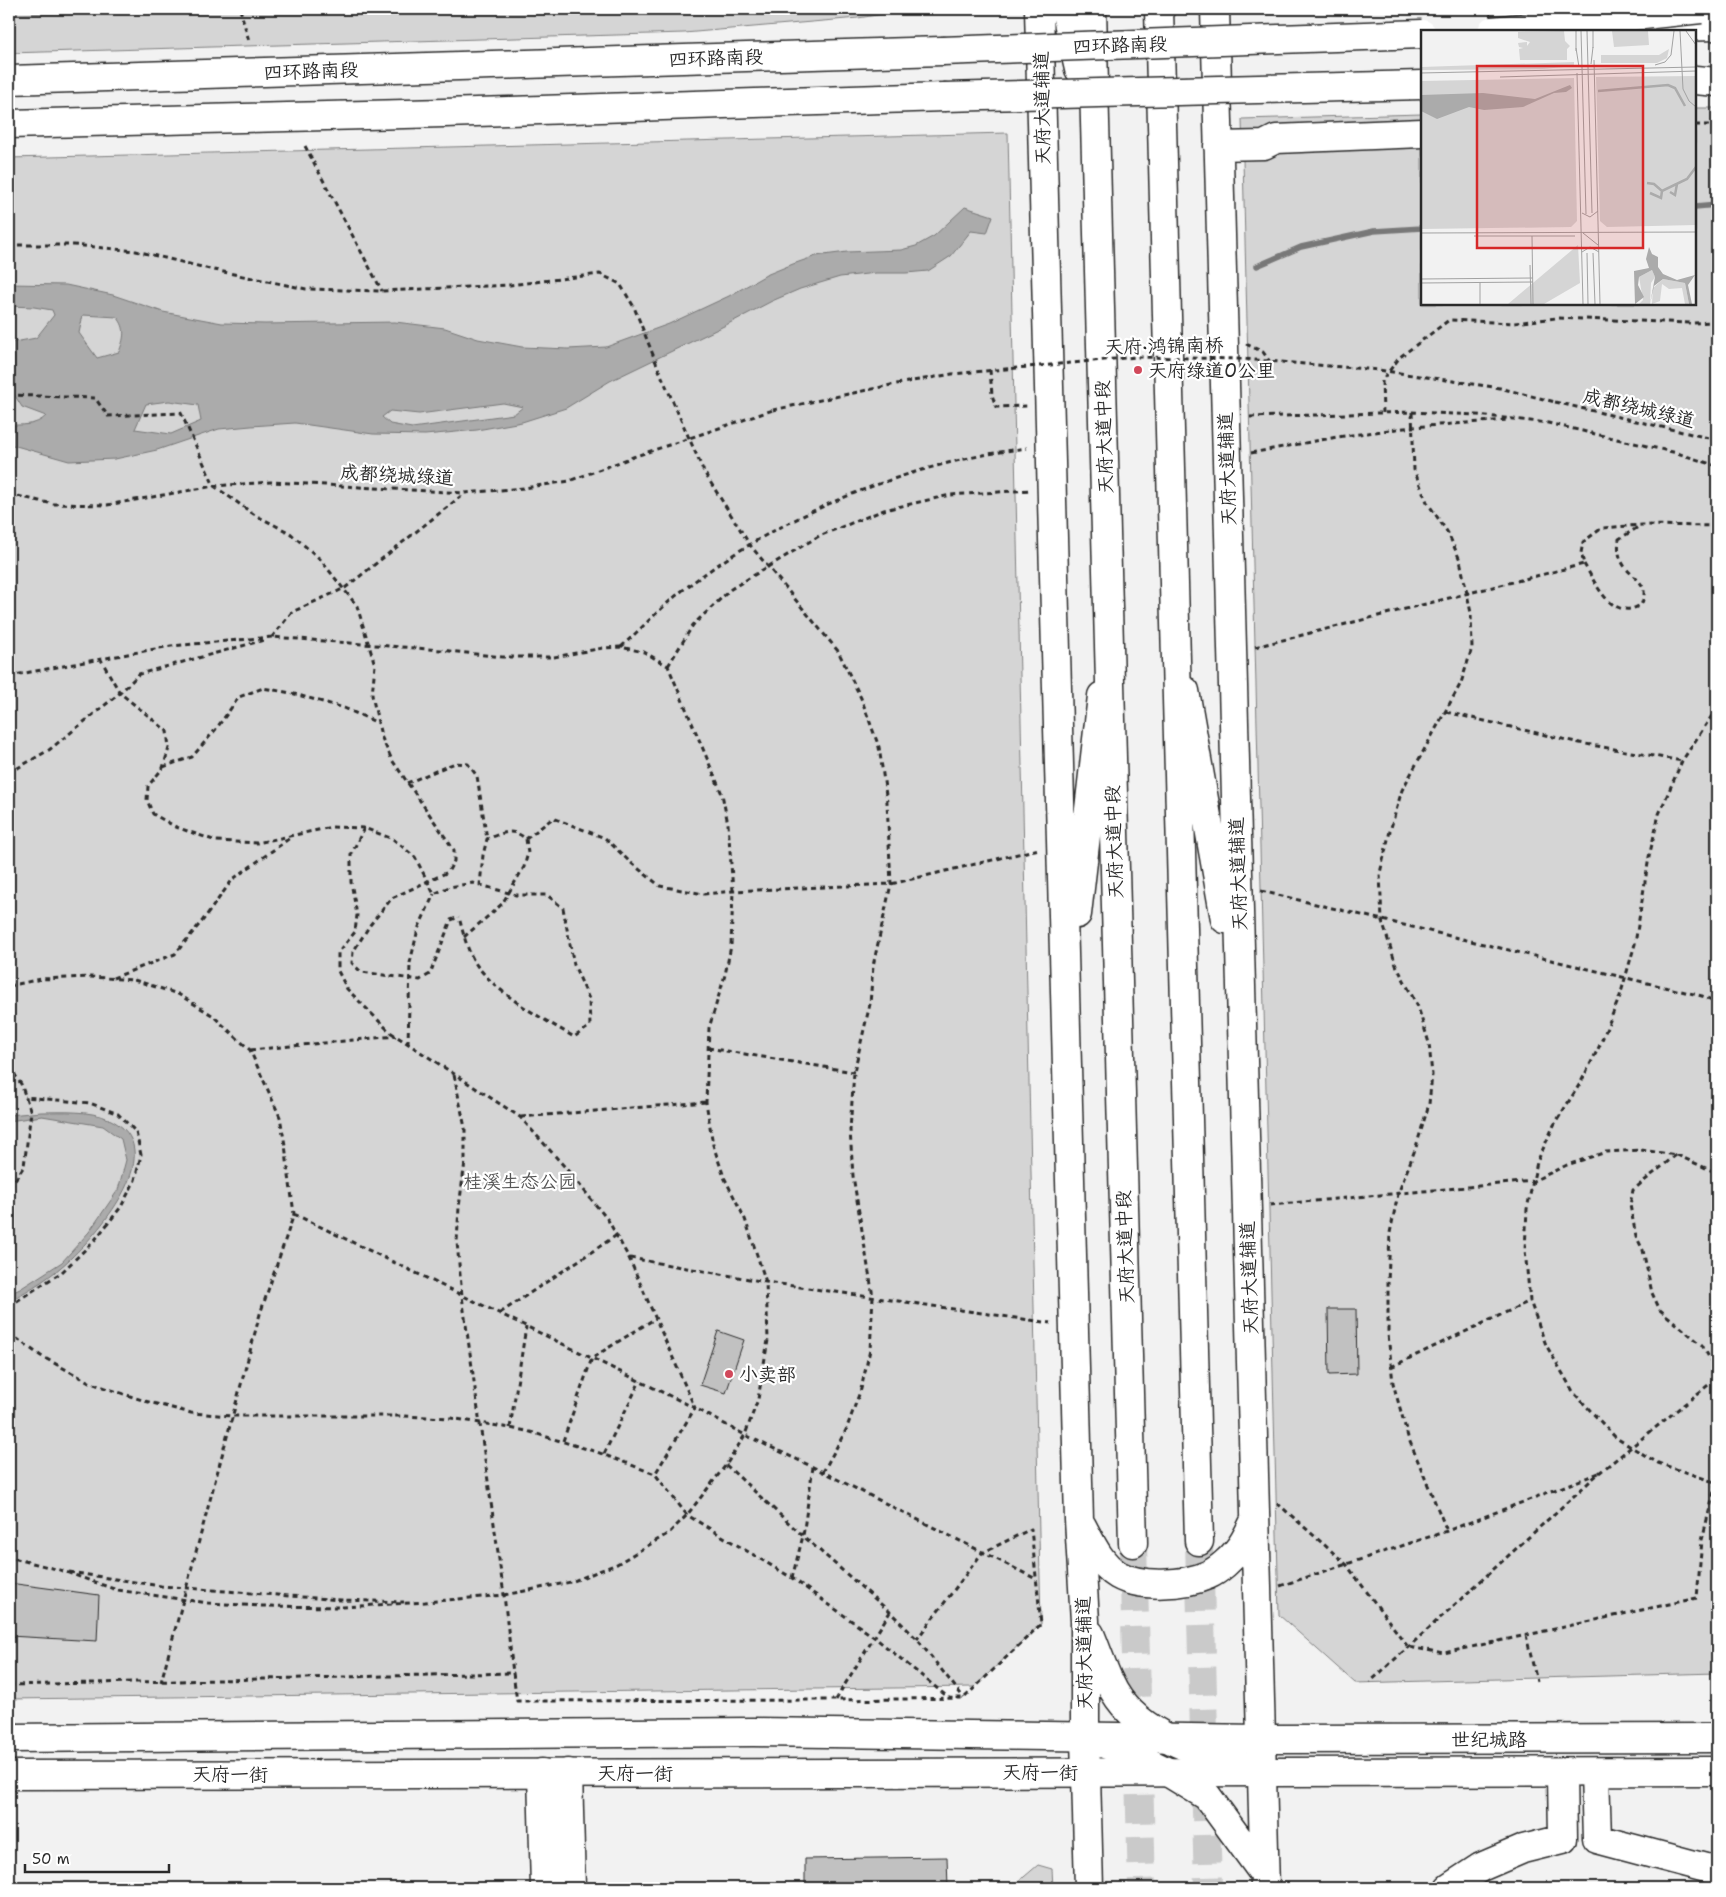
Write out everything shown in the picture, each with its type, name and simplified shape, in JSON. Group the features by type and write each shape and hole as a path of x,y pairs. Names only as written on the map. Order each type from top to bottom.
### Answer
{"main road":[{"name":"天府大道辅道","path":"1039,9 1079,1520 1085,1621 1085,1737 1089,1888"},
{"path":"1065,9 1096,141"},
{"path":"1092,9 1096,141"},
{"path":"1159,9 1199,1541"},
{"path":"1162,140 1178,9"},
{"name":"天府大道辅道","path":"1215,9 1262,1771"},
{"path":"1505,9 1505,30"},
{"path":"1502,30 1701,9"},
{"path":"1559,30 1717,26"},
{"name":"四环路南段","path":"9,80 1421,34"},
{"path":"1696,78 1717,76"},
{"path":"1696,78 1717,82"},
{"path":"9,124 1421,85"},
{"path":"1218,146 1264,145 1276,139 1421,134"},
{"name":"天府大道中段","path":"1096,141 1133,1543"},
{"path":"1175,634 1242,1012"},
{"path":"1066,1013 1109,635"},
{"path":"1079,1520 1098,1556 1118,1574 1144,1583 1176,1583 1208,1574 1239,1550 1255,1520"},
{"path":"1085,1621 1115,1692 1130,1712 1164,1738 1218,1758 1262,1771 1265,1881"},
{"name":"天府一街","path":"9,1738 743,1732 1261,1738"},
{"path":"1085,1737 1127,1752 1166,1771 1208,1796 1265,1881"},
{"name":"世纪城路","path":"1261,1738 1717,1738"},
{"name":"天府一街","path":"9,1775 1262,1771"},
{"name":"世纪城路","path":"1262,1771 1717,1771"},
{"path":"1562,1772 1563,1839"},
{"path":"1596,1772 1597,1839"},
{"path":"545,1888 555,1773"},
{"path":"555,1773 571,1888"},
{"path":"1449,1888 1481,1867 1523,1849 1563,1839 1597,1839 1717,1872"}],"path":[{"path":"240,9 249,42"},
{"path":"1696,125 1717,125"},
{"path":"305,146 382,291"},
{"path":"9,245 74,245 136,251 214,270 306,289 382,291 510,285 600,274 620,284 634,306 659,370 704,472 750,544 838,651 862,698 878,747 883,774 887,802 891,884 873,966 870,1004 854,1072 850,1130 853,1176 873,1297 870,1350 862,1389 846,1430 823,1472"},
{"path":"1383,413 1382,380 1400,357 1449,320 1514,323 1556,318 1691,323 1717,322"},
{"path":"1242,343 1263,352 1270,362"},
{"name":"天府·鸿锦南桥","path":"774,410 952,374 1136,357 1243,359 1378,370 1500,388 1555,402"},
{"path":"990,370 992,394 996,407 1037,406"},
{"path":"9,395 95,398 108,416 181,413 214,486 255,515 290,533 320,558 357,606 375,665 372,695 381,736 392,760 454,850 454,861 448,872 392,898 370,925 353,952 352,963 361,972 420,980 430,974 451,920 459,917 464,937 477,966 512,999 574,1037 590,1026 589,999 574,965 563,908 547,895 516,895 473,883 449,886 434,894 418,929 410,963 408,1044"},
{"name":"成都绕城绿道","path":"1555,402 1717,440"},
{"name":"成都绕城绿道","path":"9,494 53,504 107,504 214,486 270,482 465,493 524,488 569,481 633,456 774,410"},
{"path":"1412,412 1414,470 1427,502 1448,533 1460,560 1472,613 1472,648 1461,683 1402,790 1380,873 1382,921 1396,965 1418,1007 1429,1044 1432,1075 1429,1104 1419,1138 1398,1194 1390,1233 1388,1334 1391,1367 1393,1383 1408,1437 1447,1531"},
{"path":"1250,417 1412,412 1516,419 1548,423 1623,440 1677,453 1717,466"},
{"path":"1251,453 1337,436 1412,427 1516,419"},
{"path":"620,647 690,584 750,544 819,508 892,479 960,461 1015,450"},
{"path":"668,666 693,625 731,589 819,536 884,510 950,495 1016,491"},
{"path":"9,773 49,750 120,693 139,674 272,637 292,612 345,588 465,493"},
{"path":"1642,524 1619,538 1618,551 1622,563 1644,588 1646,595 1641,605 1630,609 1617,608 1606,599 1584,564 1581,553 1583,542 1602,528 1642,524 1717,526"},
{"path":"1255,647 1584,564"},
{"path":"9,676 171,646 272,637 441,650 502,657 554,657 603,648 620,647 644,652 668,666 722,794 728,824 733,891 731,946 709,1028 706,1102 713,1145 724,1177 745,1219 766,1282 768,1340 758,1399 745,1435 726,1465 687,1515 669,1533 617,1564 571,1582 504,1594 424,1602 343,1607 252,1606 184,1600 117,1590 60,1570 9,1557"},
{"path":"100,658 120,693 167,731 169,748 163,768 148,786 147,800 153,814 176,827 216,841 257,843 332,827 364,828 393,839 415,857 434,894"},
{"path":"163,768 192,756 239,697 263,688 291,693 344,708 378,722"},
{"path":"1276,1502 1346,1564 1408,1647 1444,1653 1697,1598 1702,1540 1716,1483 1658,1463 1616,1438 1574,1393 1546,1345 1530,1301 1524,1250 1527,1209 1537,1162 1554,1125 1582,1082 1620,996 1634,944 1649,857 1659,814 1682,761 1717,708"},
{"path":"1446,712 1580,742 1682,761"},
{"path":"408,783 455,763 468,764 477,776 488,839 483,855 480,885"},
{"path":"526,839 554,818 605,838 630,862 660,886 704,894 891,884 1024,852"},
{"path":"364,828 351,855 351,882 357,915 356,932 338,953 338,971 347,989 390,1032 520,1117 565,1167 608,1220 629,1258 695,1408"},
{"path":"464,937 502,904 524,868 528,854 526,839 518,832 506,832 488,839"},
{"path":"112,979 175,954 233,879 291,837"},
{"path":"1261,891 1702,996 1717,1002"},
{"path":"9,986 41,979 92,977 134,980 178,994 212,1015 250,1050 280,1117 294,1214 260,1314 161,1682"},
{"path":"250,1050 397,1036"},
{"path":"708,1048 854,1072"},
{"path":"9,1066 20,1084 31,1112 24,1166 9,1189"},
{"path":"454,1075 465,1128 466,1162 459,1207 457,1242 462,1296 504,1594 512,1673 517,1701 964,1698 1041,1624 1031,1529 982,1553 917,1639"},
{"path":"9,1306 62,1272 94,1241 121,1206 136,1180 141,1155 136,1132 118,1114 90,1103 25,1097"},
{"path":"520,1117 706,1102"},
{"path":"1269,1205 1532,1181 1567,1165 1606,1152 1641,1150 1677,1155 1717,1174"},
{"path":"1677,1155 1633,1190 1630,1205 1636,1236 1643,1250 1652,1293 1660,1310 1702,1345 1717,1371"},
{"path":"294,1214 695,1408 745,1435 1036,1579"},
{"path":"499,1313 617,1236"},
{"path":"629,1258 766,1282 1034,1321"},
{"path":"1391,1367 1530,1301"},
{"path":"563,1441 592,1358 656,1318"},
{"path":"510,1428 526,1327"},
{"path":"9,1334 41,1356 92,1383 145,1401 191,1413 232,1416 403,1416 452,1418 526,1431 604,1454 655,1474 687,1515 792,1578 874,1637 949,1698"},
{"path":"1370,1682 1598,1474 1717,1378"},
{"path":"604,1454 640,1381"},
{"path":"655,1474 695,1408"},
{"path":"726,1465 890,1612 917,1639 964,1698"},
{"path":"792,1578 803,1536 813,1467"},
{"path":"1278,1587 1447,1531 1598,1474"},
{"path":"60,1570 161,1586 342,1600 424,1602"},
{"path":"836,1700 890,1612"},
{"path":"1526,1635 1537,1682"},
{"path":"9,1685 512,1673"}],"green space":[{"path":"289,9 999,9 902,11 858,18 684,33 9,53 9,14"},
{"path":"1696,108 1717,108 1717,1673 1355,1683 1279,1615 1242,119 1421,114 1421,305 1696,305"},
{"name":"桂溪生态公园","path":"1008,133 1041,1624 974,1687 9,1699 9,158"},
{"path":"1038,1865 1052,1869 1053,1888 1011,1888"}],"shaded area":[{"path":"965,207 993,216 987,233 971,231 951,256 928,271 876,273 840,277 800,289 610,381 566,408 522,422 477,430 425,435 373,434 295,423 251,426 219,429 157,450 115,459 69,461 9,444 9,425 24,425 38,422 46,416 22,407 9,388 9,343 36,338 54,315 52,310 9,306 9,284 66,285 113,295 163,312 222,323 395,322 445,328 478,339 522,347 568,349 606,347 669,324 729,296 766,275 816,256 847,252 901,250 916,246 934,236","holes":["83,315 117,317 122,325 124,334 119,352 97,358 79,333","169,401 198,405 201,421 171,434 135,429 146,404","503,403 523,407 514,414 412,428 390,424 382,417 390,411 419,414"]},
{"path":"41,1112 84,1113 109,1119 127,1132 134,1149 133,1168 125,1189 113,1209 84,1245 64,1265 34,1287 9,1301 9,1294 62,1262 89,1232 118,1190 126,1160 121,1139 103,1126 42,1116 9,1121 9,1115"}],"building":[{"path":"1328,1309 1356,1309 1357,1374 1329,1375"},
{"path":"718,1331 744,1340 726,1393 700,1385"},
{"path":"9,1583 99,1595 97,1641 9,1636"},
{"path":"947,1857 948,1888 805,1888 805,1859"}],"waterway":[{"path":"1696,207 1717,205"},
{"path":"1257,266 1301,247 1374,231 1421,228"}],"tunnel":[{"path":"1199,1541 1208,1888"},
{"path":"1133,1543 1142,1888"}],"place":[{"name":"天府绿道0公里","path":"1138,370"},
{"name":"小卖部","path":"729,1374"}]}
